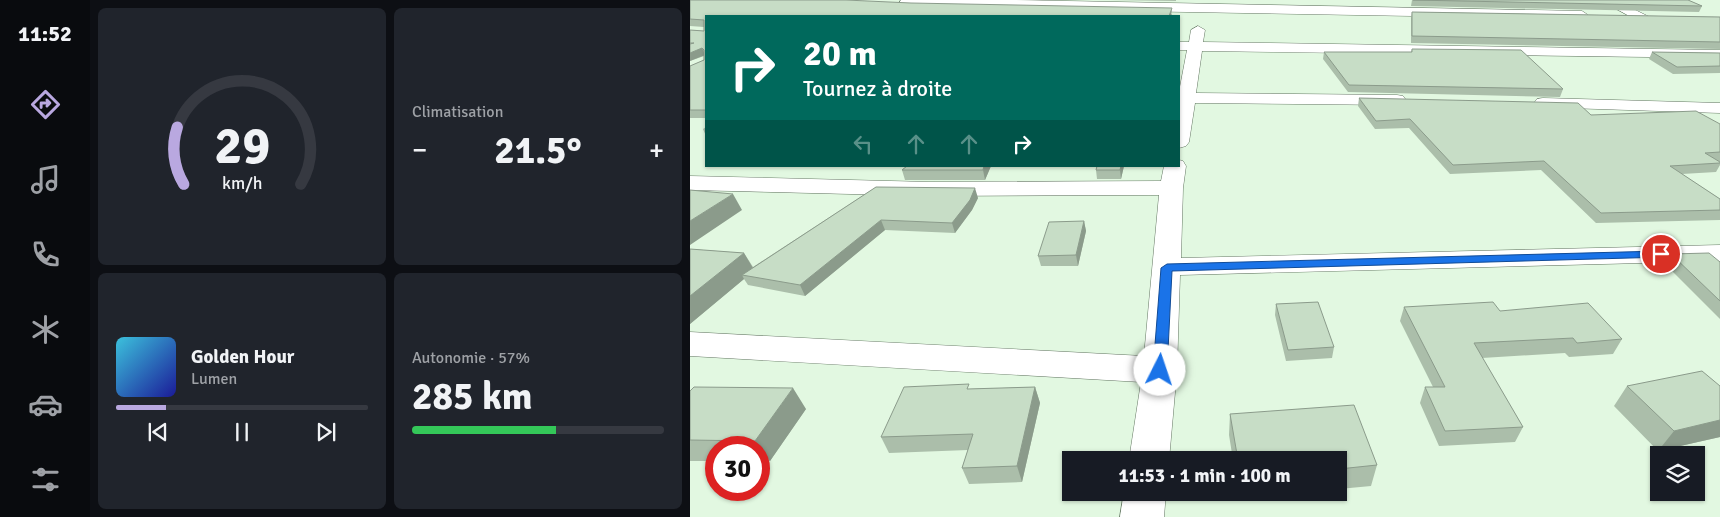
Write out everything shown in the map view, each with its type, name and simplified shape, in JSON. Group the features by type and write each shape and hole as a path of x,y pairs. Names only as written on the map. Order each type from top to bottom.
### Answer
{"street":[{"path":"1606,0 1718,55"},
{"path":"893,3 1202,4 1665,17"},
{"path":"1180,127 1182,98 1195,46 1202,4"},
{"path":"1180,46 1718,55"},
{"path":"1182,98 1413,100"},
{"path":"1522,102 1720,108"},
{"path":"796,188 823,167"},
{"path":"690,183 796,188 986,191 1173,177 1160,370 1150,451"},
{"path":"1167,268 1720,253"},
{"path":"690,344 1160,370"},
{"path":"1142,517 1144,501"}],"building":[{"path":"690,0 846,0 1172,8 1169,15 705,15 705,110 690,110 690,66 704,60 704,50 702,48 690,53 690,44 694,43 690,43 690,30 704,31 704,20 690,19"},
{"path":"1413,0 1688,0 1702,6"},
{"path":"1412,12 1720,17 1720,42 1412,36"},
{"path":"1412,49 1521,50 1563,89 1349,85 1324,52 1412,52"},
{"path":"1652,52 1720,53 1720,66 1677,67"},
{"path":"1359,98 1578,103 1591,115 1696,111 1720,124 1720,152 1705,153 1720,163 1670,166 1720,199 1720,210 1601,213 1544,161 1453,165 1410,119 1376,121"},
{"path":"906,167 984,167 983,170 902,170"},
{"path":"1097,167 1121,167 1120,170 1096,170"},
{"path":"876,187 975,188 970,200 952,223 881,220 800,285 742,275"},
{"path":"690,190 733,194 690,221"},
{"path":"1084,221 1076,255 1038,256 1049,222"},
{"path":"690,249 744,253 690,296"},
{"path":"1709,253 1720,262 1720,301 1671,254"},
{"path":"1318,302 1334,347 1288,350 1276,304"},
{"path":"1493,302 1500,311 1588,303 1622,339 1577,343 1573,338 1474,343 1523,427 1445,431 1425,387 1445,387 1404,307"},
{"path":"1702,371 1720,386 1720,420 1674,431 1627,386"},
{"path":"969,384 967,389 1035,387 1017,466 962,468 973,434 881,437 904,387"},
{"path":"694,387 793,388 759,436 705,436 705,440 690,440 690,391"},
{"path":"1354,405 1377,465 1347,468 1347,451 1236,451 1230,414"}],"route":[{"path":"1160,370 1167,268 1661,254"}]}
